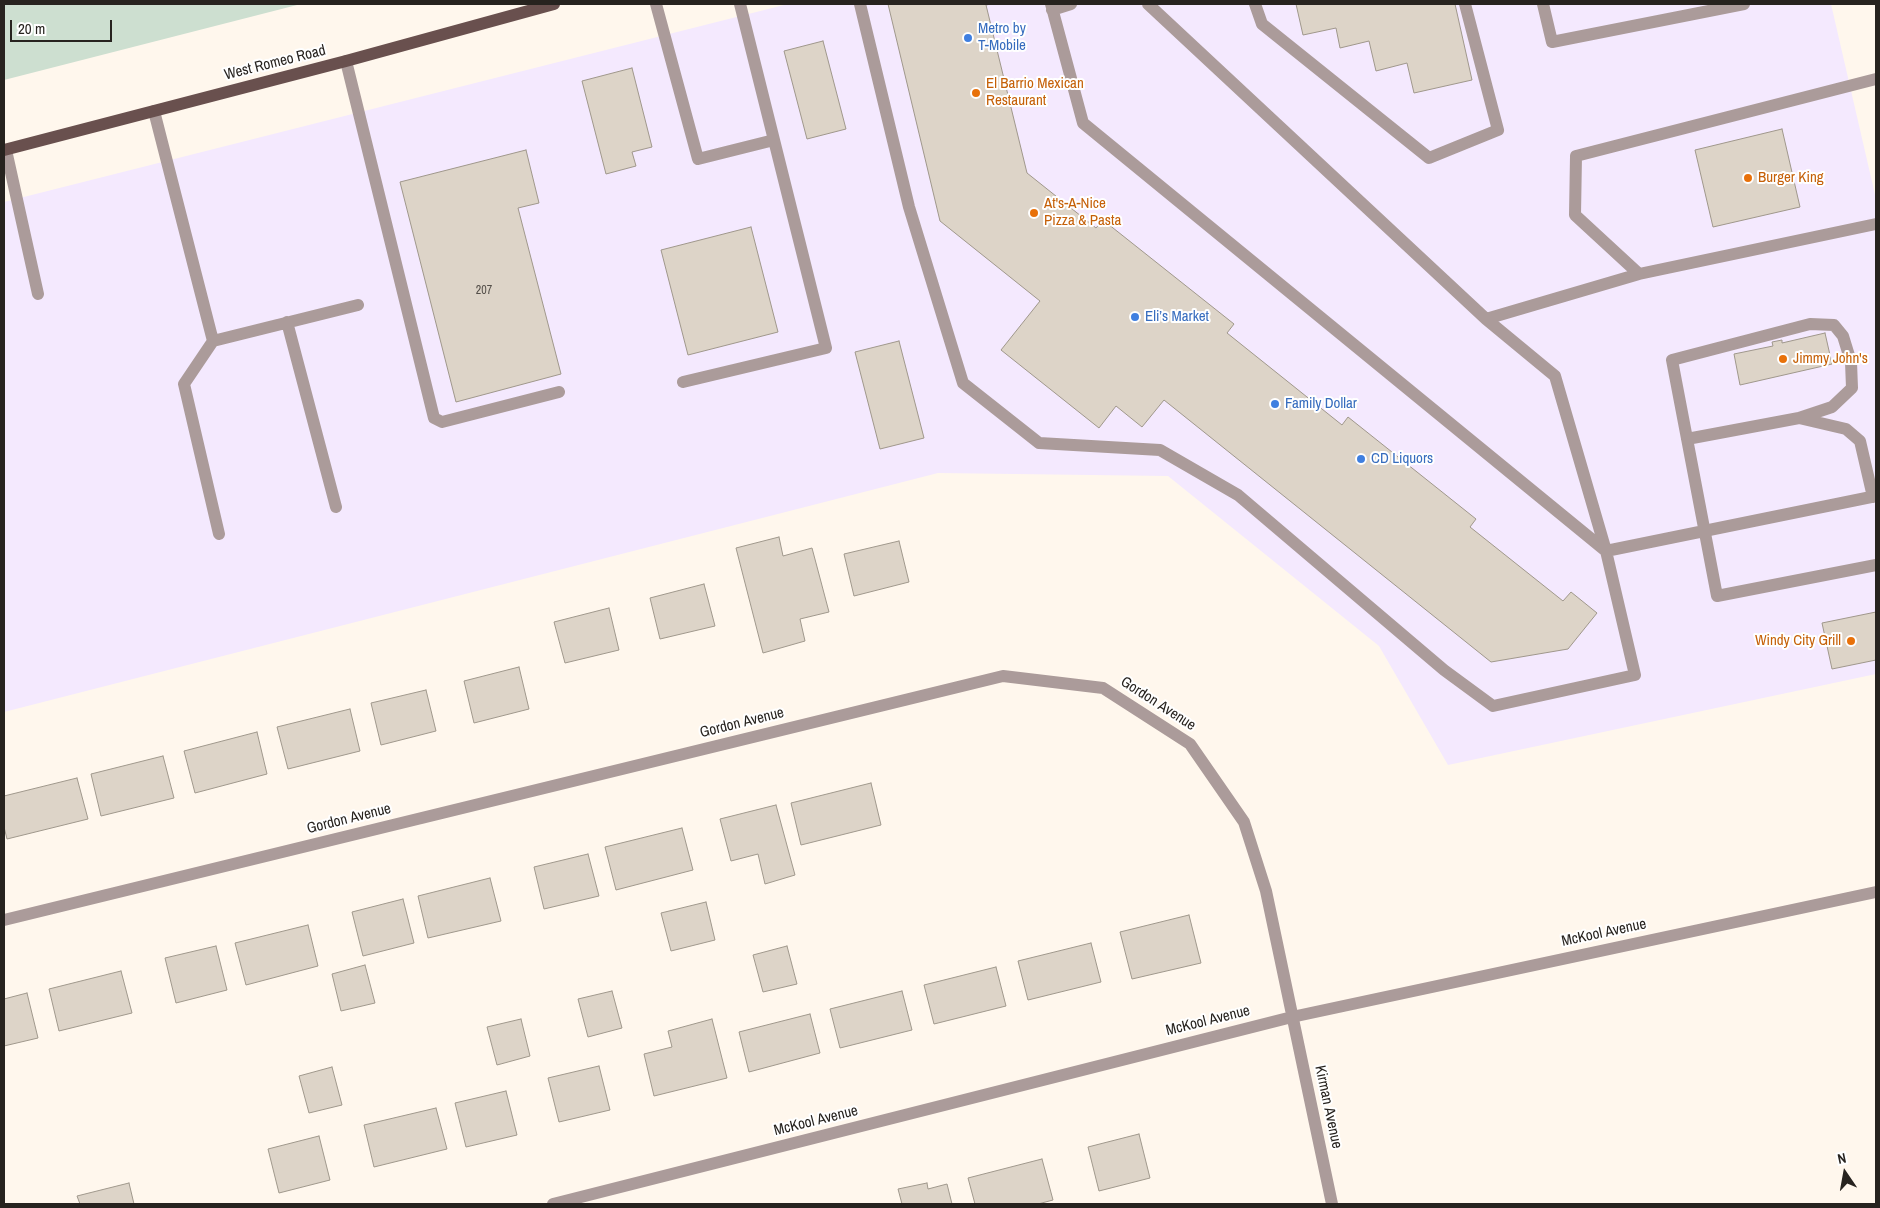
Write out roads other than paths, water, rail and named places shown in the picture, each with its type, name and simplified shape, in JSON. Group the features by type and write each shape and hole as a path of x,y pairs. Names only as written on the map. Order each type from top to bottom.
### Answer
{"main road":[{"name":"West Romeo Road","path":"5,150 346,61 554,4"}],"street":[{"path":"656,4 698,159 774,140"},
{"path":"683,382 826,348 740,4"},
{"path":"860,4 908,207 963,383 1039,443 1160,450 1238,495 1444,670 1493,706 1635,675 1606,551 1555,376 1486,319 1148,4"},
{"path":"1071,4 1052,7 1083,123 1606,551"},
{"path":"1255,4 1262,24 1429,158 1498,130 1465,4"},
{"path":"1543,4 1552,42 1744,4"},
{"path":"346,61 434,418 442,422 559,392"},
{"path":"1639,274 1575,215 1576,156 1876,78"},
{"path":"154,111 213,340"},
{"path":"5,150 38,294"},
{"path":"1486,319 1639,274 1876,224"},
{"path":"219,534 184,384 213,340 358,305"},
{"path":"287,322 336,507"},
{"path":"1687,439 1799,418 1832,407 1852,388 1851,362 1843,336 1834,325 1810,324 1672,360 1704,531 1717,596 1876,565"},
{"path":"1606,551 1874,496 1860,441 1846,429 1799,418"},
{"name":"Gordon Avenue","path":"4,920 1003,676 1103,688 1190,744 1244,822 1266,891 1292,1017"},
{"name":"McKool Avenue","path":"553,1204 1292,1017 1876,892"},
{"name":"Kirman Avenue","path":"1292,1017 1332,1204"}],"place":[{"name":"Metro by T-Mobile","path":"968,38"},
{"name":"El Barrio Mexican Restaurant","path":"976,93"},
{"name":"Burger King","path":"1748,178"},
{"name":"At's-A-Nice Pizza & Pasta","path":"1034,213"},
{"name":"Eli’s Market","path":"1135,317"},
{"name":"Jimmy John's","path":"1783,359"},
{"name":"Family Dollar","path":"1275,404"},
{"name":"CD Liquors","path":"1361,459"},
{"name":"Windy City Grill","path":"1851,641"}]}
